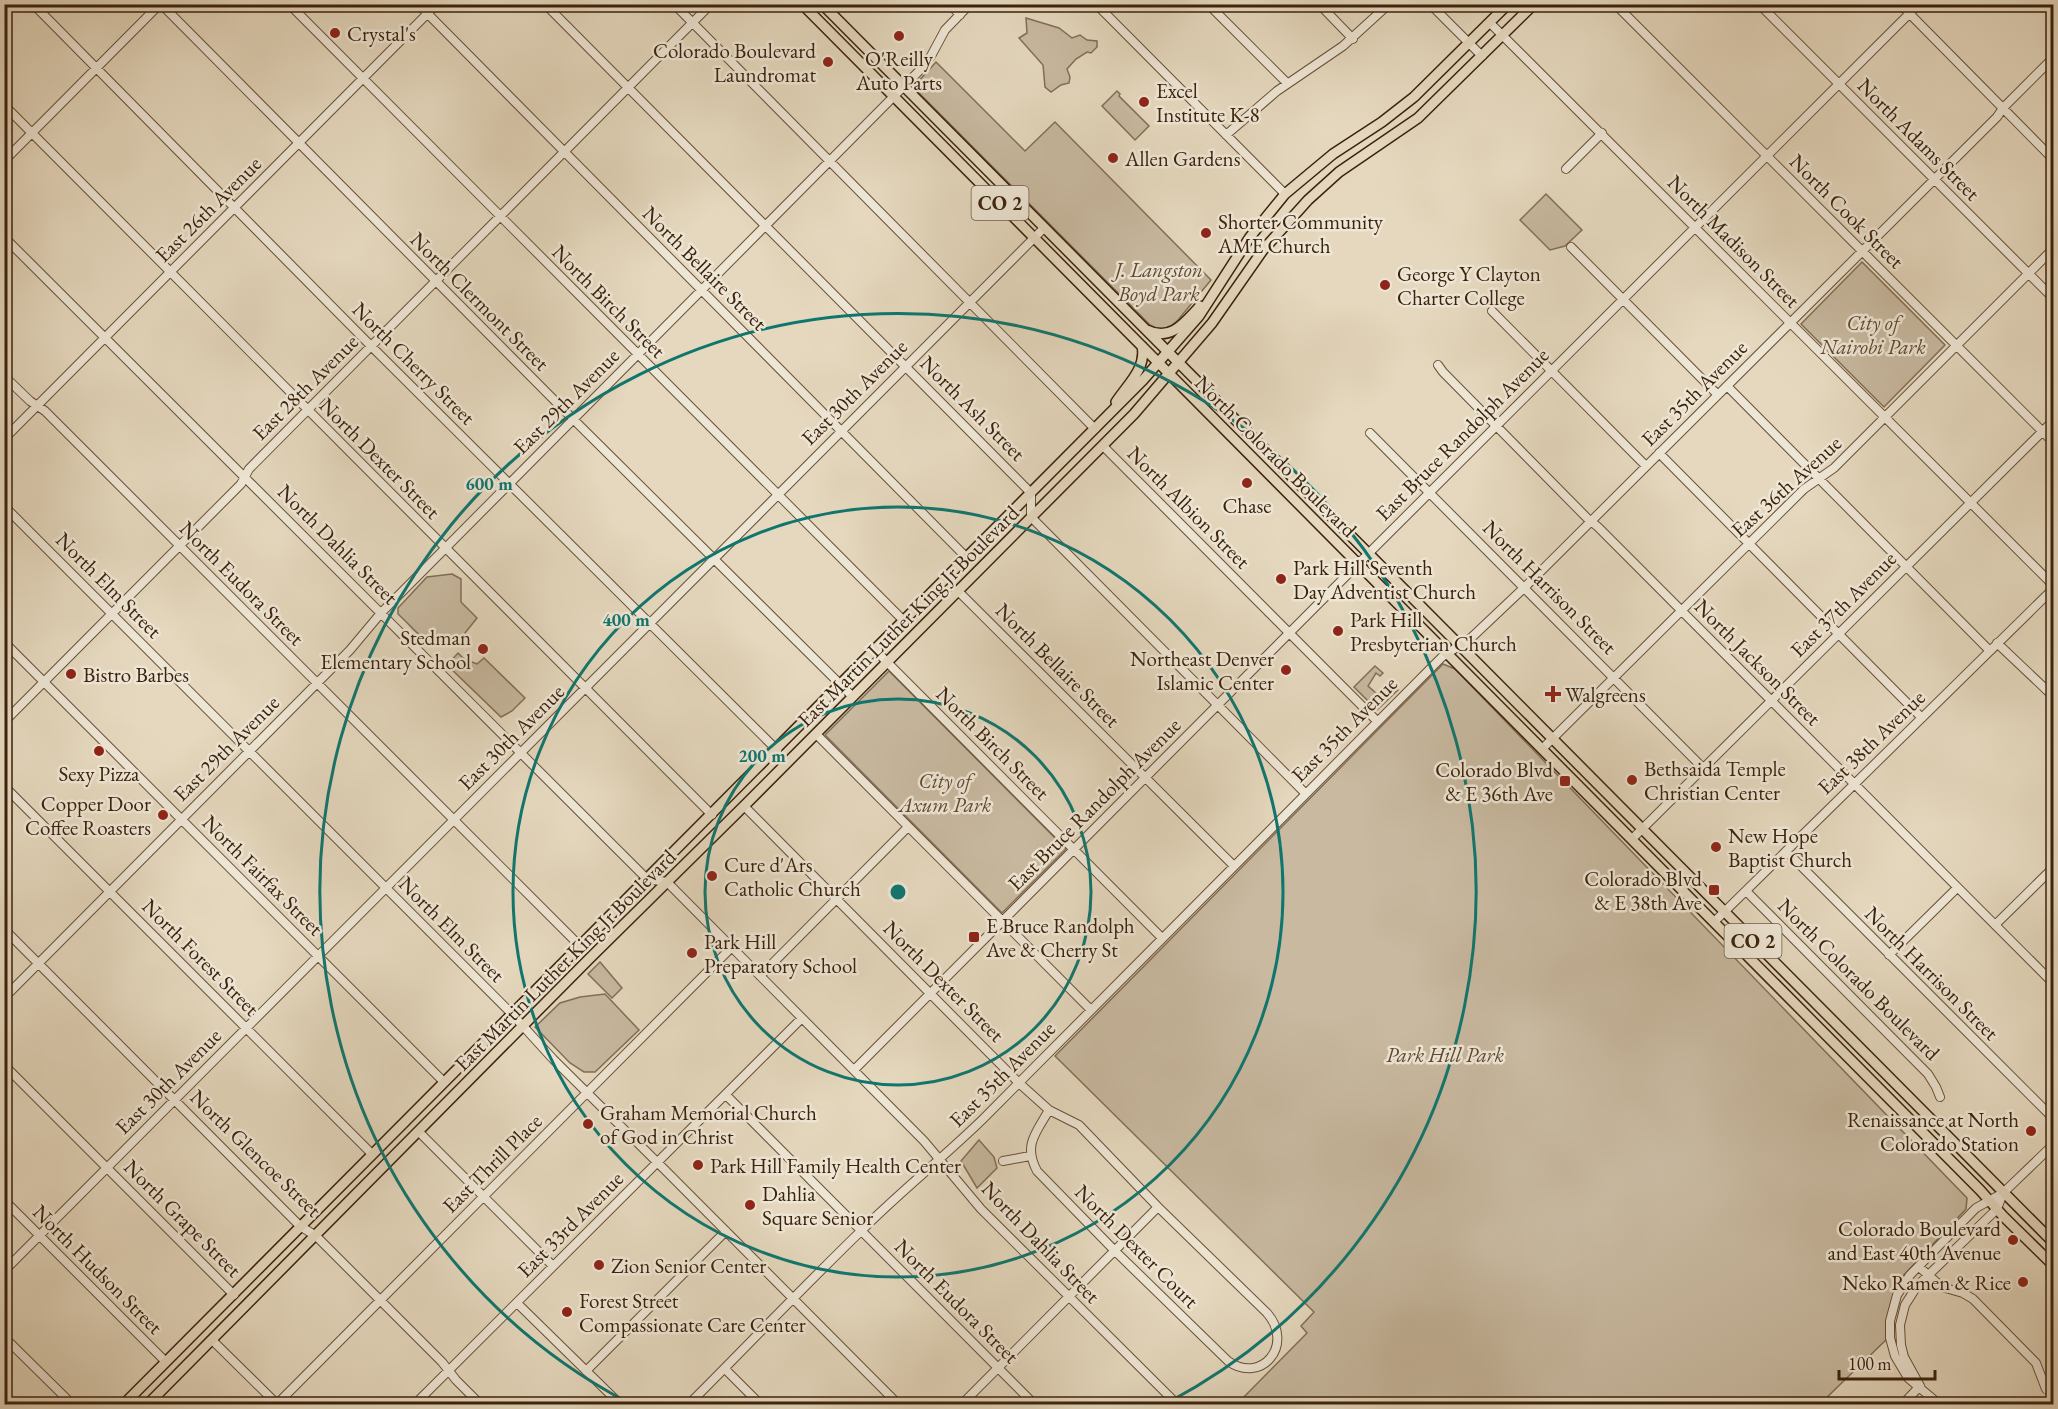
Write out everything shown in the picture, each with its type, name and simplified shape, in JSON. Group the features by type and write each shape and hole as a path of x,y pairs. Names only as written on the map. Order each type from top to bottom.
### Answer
{"main road":[{"name":"North Colorado Boulevard","path":"802,4 2054,1266"},
{"name":"North Colorado Boulevard","path":"822,4 2003,1193 2051,1236"},
{"name":"East Martin Luther King Jr Boulevard","path":"124,1404 647,879 710,812 841,685 1159,363 1199,316 1250,237 1285,194 1333,154 1401,108 1508,4"},
{"name":"East Martin Luther King Jr Boulevard","path":"148,1404 667,882 744,806 819,737 852,697 1134,414 1218,316 1263,250 1300,207 1340,172 1418,118 1534,4"},
{"path":"1143,327 1159,334 1168,334 1175,330 1222,282"},
{"path":"1104,419 1141,365 1142,346"}],"street":[{"name":"North Cherry Street","path":"33,4 371,346 775,747"},
{"path":"4,161 161,4"},
{"name":"North Clermont Street","path":"161,4 298,144 852,697"},
{"name":"North Birch Street","path":"289,4 904,621"},
{"name":"North Bellaire Street","path":"418,4 967,558"},
{"name":"East 26th Avenue","path":"4,439 437,4"},
{"name":"North Ash Street","path":"545,4 1031,492"},
{"path":"674,4 1095,429"},
{"name":"East 28th Avenue","path":"4,722 241,484 249,469 307,410 711,4"},
{"name":"East 29th Avenue","path":"4,998 350,650 381,613 765,226 827,158 894,97 928,62 955,9 970,4"},
{"path":"1208,4 1287,83"},
{"path":"1319,4 1353,39"},
{"path":"1226,135 1287,83 1353,39 1389,4"},
{"path":"1430,4 1482,56"},
{"name":"North Cook Street","path":"1615,4 2054,443"},
{"name":"North Adams Street","path":"1759,4 2054,299"},
{"path":"1900,4 2054,160"},
{"name":"East Bruce Randolph Avenue","path":"854,1070 1919,4"},
{"path":"2047,4 2054,11"},
{"path":"1097,5 1285,194"},
{"name":"North Madison Street","path":"1490,23 2054,587"},
{"name":"East 35th Avenue","path":"689,1404 862,1230 954,1148 1437,661 1460,647 1478,632 1525,587 1997,117 2003,108 2054,57"},
{"name":"North Dexter Street","path":"4,105 710,812"},
{"path":"1566,169 1602,134"},
{"name":"East 30th Avenue","path":"4,1271 1044,228"},
{"name":"North Dahlia Street","path":"4,237 647,879"},
{"path":"1571,247 1718,395"},
{"name":"East 36th Avenue","path":"1542,749 1804,489 1834,468 2054,248"},
{"path":"1492,311 1646,466"},
{"name":"North Jackson Street","path":"1438,364 1443,372 1590,521 2054,984"},
{"name":"North Eudora Street","path":"4,376 180,546 579,945"},
{"path":"1726,386 1990,651"},
{"name":"East 37th Avenue","path":"1632,839 2054,420"},
{"name":"North Harrison Street","path":"1370,433 1703,768"},
{"name":"North Albion Street","path":"1103,446 1377,721"},
{"path":"1659,453 1922,718"},
{"path":"1031,492 1031,517 1306,794"},
{"name":"North Elm Street","path":"4,506 898,1404"},
{"name":"East 38th Avenue","path":"1714,922 2054,587"},
{"name":"North Bellaire Street","path":"958,591 1234,866"},
{"name":"North Fairfax Street","path":"4,642 444,1082"},
{"path":"1997,644 2054,697"},
{"name":"North Birch Street","path":"875,650 1162,938"},
{"path":"819,737 1091,1010"},
{"name":"North Forest Street","path":"4,786 372,1154"},
{"name":"North Dexter Street","path":"744,806 1019,1083 1049,1110 1079,1125 1274,1322 1278,1341 1269,1359"},
{"path":"760,976 908,827"},
{"name":"North Harrison Street","path":"1786,851 2054,1119"},
{"path":"1995,926 2054,867"},
{"path":"647,879 667,882"},
{"name":"North Dahlia Street","path":"667,882 940,1159 981,1209 1177,1404"},
{"path":"1889,955 1957,888"},
{"name":"North Colorado Boulevard","path":"1746,891 1928,1074 1940,1097"},
{"name":"North Glencoe Street","path":"4,929 300,1226 316,1236 480,1404"},
{"name":"East Thrill Place","path":"277,1404 587,1094 729,945"},
{"name":"East 33rd Avenue","path":"416,1404 802,1018"},
{"name":"North Grape Street","path":"4,1065 234,1294"},
{"name":"North Eudora Street","path":"726,1095 1034,1404"},
{"path":"1003,1161 1030,1156 1031,1142 1049,1110"},
{"path":"419,1132 553,1266"},
{"path":"1939,1404 1908,1378 1898,1363 1892,1346 1890,1329 1891,1312 1897,1295 1906,1280 1976,1208 2003,1193 2054,1144"},
{"name":"North Dexter Court","path":"1030,1156 1037,1171 1115,1251 1233,1365 1251,1368 1262,1365 1269,1359"},
{"path":"1920,1386 1904,1358 1901,1345 1900,1328 1909,1298 1917,1286 1997,1209 2003,1193"},
{"name":"North Hudson Street","path":"4,1200 166,1362"},
{"path":"962,1404 1158,1207"},
{"path":"586,1371 726,1231"},
{"path":"1919,1267 1942,1287 1963,1293 1973,1299 2036,1363 2046,1389"},
{"path":"517,1303 620,1404"},
{"path":"4,1337 72,1404"},
{"path":"212,1340 277,1404"},
{"path":"725,1369 760,1404"},
{"path":"1904,1404 1920,1386"}],"green space":[{"path":"1026,18 1059,28 1072,38 1080,35 1087,40 1097,41 1097,47 1091,53 1087,52 1076,59 1067,69 1070,77 1069,83 1051,92 1045,87 1043,65 1019,38 1027,33"},
{"name":"J. Langston Boyd Park","path":"936,62 1025,151 1055,122 1211,280 1178,320 1169,328 1161,331 1150,325 917,91 916,84"},
{"path":"1117,91 1119,96 1149,126 1135,140 1102,106"},
{"path":"1546,194 1582,230 1565,246 1550,250 1520,220"},
{"name":"City of Nairobi Park","path":"1862,262 1945,345 1884,407 1801,324"},
{"path":"452,574 461,579 461,602 477,618 465,636 443,644 435,644 421,637 398,614 398,608 427,577"},
{"path":"458,653 464,659 477,664 484,658 525,698 512,711 501,717 447,665"},
{"name":"Park Hill Park","path":"1443,664 1455,669 1967,1198 1966,1209 1899,1283 1890,1306 1887,1339 1820,1404 1237,1404 1307,1333 1301,1326 1314,1312 1055,1056"},
{"path":"1375,666 1383,673 1380,676 1376,673 1368,686 1377,694 1389,682 1398,690 1377,710 1354,687"},
{"name":"City of Axum Park","path":"889,671 1066,849 1002,913 825,735"},
{"path":"600,962 622,988 612,998 588,974"},
{"path":"605,994 639,1030 595,1072 584,1072 570,1063 535,1027 560,1003 580,997"},
{"path":"979,1140 994,1157 997,1168 977,1188 961,1161"}],"place":[{"name":"Crystal's","path":"335,33"},
{"name":"O'Reilly Auto Parts","path":"899,36"},
{"name":"Colorado Boulevard Laundromat","path":"828,62"},
{"name":"Excel Institute K-8","path":"1144,102"},
{"name":"Allen Gardens","path":"1113,158"},
{"name":"Shorter Community AME Church","path":"1206,233"},
{"name":"George Y Clayton Charter College","path":"1385,285"},
{"name":"Chase","path":"1247,483"},
{"name":"Park Hill Seventh Day Adventist Church","path":"1281,579"},
{"name":"Park Hill Presbyterian Church","path":"1338,631"},
{"name":"Stedman Elementary School","path":"483,649"},
{"name":"Northeast Denver Islamic Center","path":"1286,670"},
{"name":"Bistro Barbes","path":"71,674"},
{"name":"Walgreens","path":"1553,694"},
{"name":"Sexy Pizza","path":"99,751"},
{"name":"Bethsaida Temple Christian Center","path":"1632,780"},
{"name":"Colorado Blvd & E 36th Ave","path":"1565,781"},
{"name":"Copper Door Coffee Roasters","path":"163,815"},
{"name":"New Hope Baptist Church","path":"1716,847"},
{"name":"Cure d'Ars Catholic Church","path":"712,876"},
{"name":"Colorado Blvd & E 38th Ave","path":"1714,890"},
{"name":"E Bruce Randolph Ave & Cherry St","path":"974,937"},
{"name":"Park Hill Preparatory School","path":"692,953"},
{"name":"Graham Memorial Church of God in Christ","path":"588,1124"},
{"name":"Renaissance at North Colorado Station","path":"2031,1131"},
{"name":"Park Hill Family Health Center","path":"698,1165"},
{"name":"Dahlia Square Senior","path":"750,1205"},
{"name":"Colorado Boulevard and East 40th Avenue","path":"2013,1240"},
{"name":"Zion Senior Center","path":"599,1265"},
{"name":"Neko Ramen & Rice","path":"2023,1282"},
{"name":"Forest Street Compassionate Care Center","path":"567,1312"}]}
